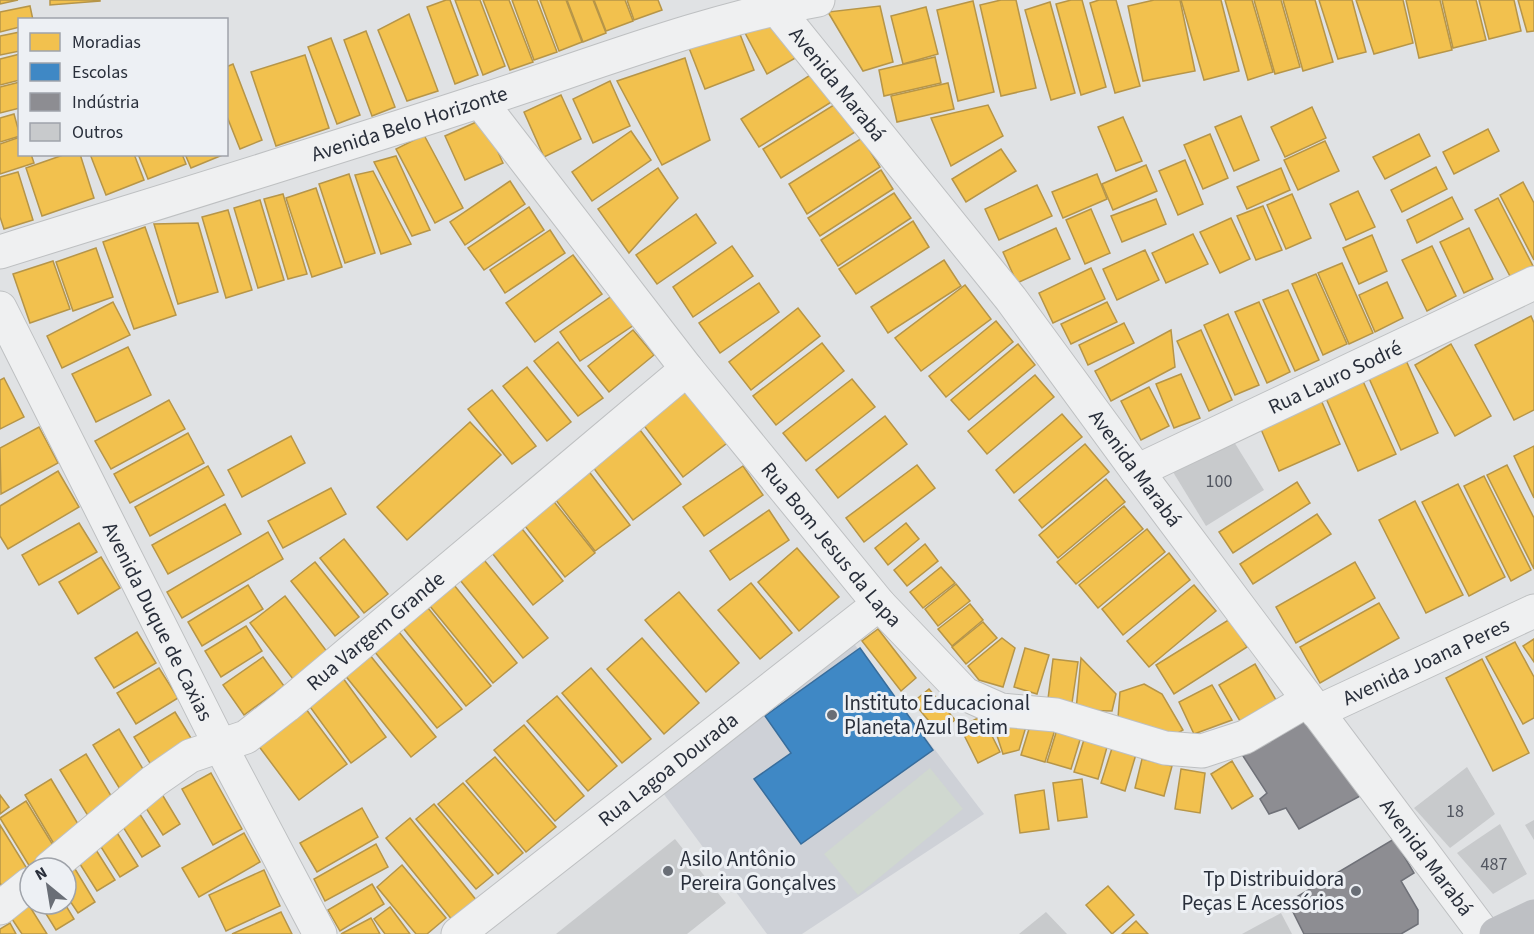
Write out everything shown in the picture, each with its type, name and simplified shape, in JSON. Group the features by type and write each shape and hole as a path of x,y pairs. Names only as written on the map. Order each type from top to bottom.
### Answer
{"main road":[{"path":"1496,934 1534,916"}],"street":[{"name":"Avenida Belo Horizonte","path":"0,252 480,101 714,24 818,0"},
{"name":"Avenida Marabá","path":"776,8 1011,299 1484,934"},
{"name":"Rua Bom Jesus da Lapa","path":"480,101 687,369 879,604 965,694 1001,710 1056,715 1165,748 1202,752 1245,736 1312,706"},
{"name":"Rua Lauro Sodré","path":"1137,471 1534,283"},
{"name":"Avenida Duque de Caxias","path":"0,308 221,747 320,934"},
{"name":"Rua Vargem Grande","path":"64,856 154,781 190,756 246,737 286,706 687,369"},
{"name":"Rua Lagoa Dourada","path":"458,934 879,604"},
{"name":"Avenida Joana Peres","path":"1312,706 1534,611"},
{"path":"0,908 18,894"}],"shaded area":[{"name":"Instituto Educacional Planeta Azul Betim","path":"849,637 984,814 802,934 767,934 663,793"},
{"path":"930,768 963,809 858,895 824,854"}],"building: Moradias":[{"path":"0,0 18,0 0,4"},
{"path":"50,0 100,0 100,1 50,5"},
{"path":"450,0 478,75 455,84 427,7"},
{"path":"455,0 480,0 505,66 483,75"},
{"path":"483,0 509,0 533,62 510,70"},
{"path":"512,0 537,0 557,52 534,60"},
{"path":"540,0 566,0 582,42 559,51"},
{"path":"567,0 593,0 606,33 583,42"},
{"path":"594,0 625,0 633,21 606,31"},
{"path":"627,0 658,0 662,10 634,20"},
{"path":"1001,0 1016,0 1036,88 1001,96 980,5"},
{"path":"1082,0 1106,87 1081,95 1056,4"},
{"path":"1099,0 1116,0 1140,86 1115,93 1090,3"},
{"path":"1154,0 1180,0 1195,71 1143,81 1128,6"},
{"path":"1181,0 1221,0 1239,71 1204,80"},
{"path":"1225,0 1252,0 1273,72 1248,80"},
{"path":"1254,0 1281,0 1300,67 1275,74"},
{"path":"1283,0 1315,0 1333,62 1303,71"},
{"path":"1319,0 1352,0 1366,52 1338,59"},
{"path":"1356,0 1403,0 1413,43 1374,54"},
{"path":"1406,0 1440,0 1452,50 1419,58"},
{"path":"1442,0 1476,0 1486,40 1453,48"},
{"path":"1479,0 1514,0 1521,31 1489,39"},
{"path":"1518,0 1534,0 1534,31 1527,32"},
{"path":"973,1 994,92 958,101 937,10"},
{"path":"1050,2 1075,93 1051,100 1025,10"},
{"path":"30,6 33,18 18,18 18,28 0,32 0,12"},
{"path":"880,6 893,62 863,71 828,12"},
{"path":"926,7 938,54 903,64 891,16"},
{"path":"409,14 438,91 407,101 378,30"},
{"path":"776,14 799,56 767,74 744,31"},
{"path":"738,29 754,70 705,89 689,48"},
{"path":"366,31 395,107 372,116 344,40"},
{"path":"18,32 18,51 0,55 0,36"},
{"path":"331,38 360,115 337,124 308,47"},
{"path":"18,54 18,80 0,85 0,59"},
{"path":"305,55 329,128 276,146 251,72"},
{"path":"935,57 941,83 884,96 879,70"},
{"path":"685,58 710,140 662,165 617,81"},
{"path":"233,64 262,140 240,149 228,119 228,66"},
{"path":"815,72 833,101 759,147 741,119"},
{"path":"610,81 630,126 593,143 573,99"},
{"path":"18,82 18,108 0,113 0,87"},
{"path":"948,83 954,109 897,122 891,96"},
{"path":"561,95 581,139 544,157 524,112"},
{"path":"837,103 855,132 781,178 763,149"},
{"path":"988,105 1003,136 951,166 931,118"},
{"path":"1312,107 1326,138 1285,157 1271,127"},
{"path":"14,114 18,137 0,142 0,118"},
{"path":"1241,116 1259,160 1234,171 1215,127"},
{"path":"1123,117 1142,161 1116,171 1098,127"},
{"path":"483,119 503,163 465,180 445,136"},
{"path":"1488,129 1499,151 1454,174 1443,152"},
{"path":"631,131 651,160 592,201 572,172"},
{"path":"1210,134 1228,178 1203,189 1184,145"},
{"path":"1419,134 1430,156 1385,179 1373,157"},
{"path":"424,135 463,208 435,223 396,149"},
{"path":"18,138 18,156 32,156 34,163 0,174 0,144"},
{"path":"862,138 880,167 807,214 789,184"},
{"path":"1325,141 1339,171 1298,190 1284,160"},
{"path":"1001,149 1016,171 966,202 952,179"},
{"path":"60,156 81,156 94,198 42,216 26,168"},
{"path":"91,156 135,156 144,180 106,195"},
{"path":"139,156 183,156 186,164 148,179"},
{"path":"186,156 220,156 191,168"},
{"path":"396,156 430,230 412,236 374,162"},
{"path":"1185,160 1203,204 1178,215 1159,171"},
{"path":"1146,165 1157,191 1113,210 1102,184"},
{"path":"1436,167 1447,189 1402,212 1391,190"},
{"path":"658,168 678,198 629,253 598,209"},
{"path":"1281,168 1290,190 1247,209 1237,187"},
{"path":"881,170 893,189 820,236 808,218"},
{"path":"373,171 411,244 381,254 355,175"},
{"path":"18,172 33,220 4,229 0,217 0,177"},
{"path":"349,174 375,253 345,263 319,184"},
{"path":"1097,174 1107,199 1063,218 1052,192"},
{"path":"510,181 525,204 465,245 450,222"},
{"path":"1523,182 1534,203 1534,260 1500,195"},
{"path":"1037,185 1052,216 999,240 985,209"},
{"path":"316,188 342,267 312,277 286,198"},
{"path":"1358,191 1375,227 1346,240 1330,204"},
{"path":"894,193 911,218 838,266 821,240"},
{"path":"283,194 307,274 288,279 264,199"},
{"path":"1292,194 1311,238 1286,249 1267,205"},
{"path":"1452,197 1463,219 1417,243 1407,220"},
{"path":"1498,198 1533,266 1511,278 1475,210"},
{"path":"1156,199 1166,224 1122,242 1111,216"},
{"path":"260,200 284,280 258,288 234,208"},
{"path":"1263,206 1282,250 1256,260 1237,216"},
{"path":"529,207 544,230 484,270 468,248"},
{"path":"1091,209 1110,253 1085,264 1066,220"},
{"path":"228,210 252,290 226,298 202,217"},
{"path":"696,214 716,243 657,284 636,255"},
{"path":"1231,218 1250,259 1220,273 1200,232"},
{"path":"913,221 929,247 856,294 839,269"},
{"path":"198,223 218,292 178,304 154,224"},
{"path":"145,227 176,315 134,329 103,242"},
{"path":"1056,228 1070,259 1017,283 1003,252"},
{"path":"1469,228 1493,279 1464,293 1440,242"},
{"path":"550,230 565,253 505,293 490,270"},
{"path":"1193,234 1208,264 1166,283 1152,253"},
{"path":"1372,235 1387,271 1359,284 1343,248"},
{"path":"732,246 753,276 693,317 673,287"},
{"path":"1432,246 1456,296 1427,311 1402,260"},
{"path":"96,248 113,297 73,311 56,262"},
{"path":"1145,250 1159,280 1117,300 1103,269"},
{"path":"573,255 602,294 535,342 506,303"},
{"path":"944,260 961,286 888,333 871,307"},
{"path":"53,261 70,309 30,323 13,274"},
{"path":"1342,263 1373,333 1349,344 1318,273"},
{"path":"1091,268 1105,299 1053,323 1039,293"},
{"path":"1316,274 1347,344 1323,355 1292,284"},
{"path":"1387,282 1403,318 1375,332 1359,295"},
{"path":"759,283 779,312 720,353 699,323"},
{"path":"965,285 991,319 921,371 895,338"},
{"path":"1288,290 1319,360 1295,371 1263,300"},
{"path":"619,291 640,321 580,361 560,332"},
{"path":"113,302 130,335 62,368 47,336"},
{"path":"1107,302 1117,322 1071,344 1061,324"},
{"path":"1259,302 1290,372 1267,383 1235,312"},
{"path":"798,308 820,336 751,390 729,362"},
{"path":"1228,314 1259,385 1235,395 1204,325"},
{"path":"1531,316 1534,323 1534,410 1514,420 1475,345"},
{"path":"996,321 1013,342 946,397 929,376"},
{"path":"1124,323 1134,343 1088,365 1079,345"},
{"path":"633,330 654,355 609,392 588,366"},
{"path":"1171,330 1175,367 1111,401 1095,371"},
{"path":"1201,330 1232,400 1209,411 1177,341"},
{"path":"558,342 603,398 578,416 534,361"},
{"path":"822,343 844,371 776,425 753,396"},
{"path":"1018,344 1035,365 969,420 951,400"},
{"path":"1451,344 1491,416 1455,436 1415,365"},
{"path":"128,347 151,395 96,422 72,374"},
{"path":"1405,358 1438,433 1401,450 1368,376"},
{"path":"527,367 571,422 547,441 503,386"},
{"path":"1181,374 1200,418 1174,428 1156,384"},
{"path":"1035,375 1054,397 987,454 968,431"},
{"path":"4,378 24,417 0,429 0,380"},
{"path":"852,379 875,407 806,461 783,433"},
{"path":"1362,379 1396,454 1358,471 1325,396"},
{"path":"688,382 731,440 683,477 639,419"},
{"path":"1149,387 1169,426 1141,440 1121,401"},
{"path":"492,390 536,446 512,464 468,409"},
{"path":"169,400 185,429 111,469 95,441"},
{"path":"1321,400 1340,444 1279,471 1260,427"},
{"path":"1062,414 1082,437 1014,493 996,470"},
{"path":"885,416 907,444 838,498 816,470"},
{"path":"470,422 501,455 407,540 377,507"},
{"path":"637,426 681,484 633,520 589,462"},
{"path":"39,427 58,463 1,494 0,448"},
{"path":"188,433 204,463 130,503 114,474"},
{"path":"291,436 305,463 242,497 228,470"},
{"path":"1085,444 1109,472 1042,528 1019,500"},
{"path":"1534,446 1534,498 1514,456"},
{"path":"917,465 935,488 864,542 846,518"},
{"path":"1507,465 1534,518 1534,569 1487,475"},
{"path":"208,466 224,495 150,536 135,507"},
{"path":"743,466 763,495 704,536 683,507"},
{"path":"587,469 630,525 595,551 552,495"},
{"path":"58,471 79,507 8,549 0,536 0,506"},
{"path":"1484,476 1531,570 1511,581 1464,486"},
{"path":"1106,479 1125,502 1058,558 1039,535"},
{"path":"1297,482 1310,503 1233,553 1219,532"},
{"path":"1458,484 1505,577 1469,596 1422,502"},
{"path":"331,488 346,514 283,548 268,521"},
{"path":"551,498 595,553 565,577 521,521"},
{"path":"1415,501 1463,595 1426,613 1379,520"},
{"path":"225,504 241,534 168,574 152,545"},
{"path":"1124,506 1143,529 1076,584 1057,562"},
{"path":"769,510 789,540 730,580 710,551"},
{"path":"1317,514 1331,534 1253,584 1240,564"},
{"path":"79,523 97,552 39,585 22,555"},
{"path":"906,523 919,539 888,565 875,548"},
{"path":"519,525 563,581 533,605 489,549"},
{"path":"1147,529 1165,552 1098,608 1079,585"},
{"path":"268,532 283,559 182,618 167,592"},
{"path":"344,539 388,594 364,613 320,558"},
{"path":"925,544 938,561 907,586 894,570"},
{"path":"797,548 839,597 799,631 758,582"},
{"path":"1169,553 1190,580 1123,635 1102,609"},
{"path":"480,555 548,638 523,658 456,575"},
{"path":"101,557 120,588 78,614 59,582"},
{"path":"315,562 359,617 335,636 291,581"},
{"path":"1355,562 1375,598 1296,643 1276,607"},
{"path":"941,567 955,583 923,608 910,592"},
{"path":"450,580 517,663 493,683 425,600"},
{"path":"751,583 792,633 760,659 718,610"},
{"path":"956,584 970,601 938,626 925,609"},
{"path":"248,585 263,609 202,646 188,622"},
{"path":"1194,585 1216,611 1149,667 1127,641"},
{"path":"679,592 739,663 706,692 645,620"},
{"path":"285,596 328,653 293,679 250,623"},
{"path":"424,603 491,686 466,706 399,623"},
{"path":"1379,603 1399,638 1320,683 1300,647"},
{"path":"970,604 983,620 952,646 938,629"},
{"path":"1230,619 1247,647 1174,694 1156,665"},
{"path":"983,622 997,638 966,664 952,647"},
{"path":"246,626 262,651 221,677 205,651"},
{"path":"394,626 462,709 437,728 370,646"},
{"path":"878,629 916,678 901,691 862,641"},
{"path":"137,632 156,663 114,688 95,658"},
{"path":"642,638 699,703 664,734 607,669"},
{"path":"1002,638 1015,648 1003,687 979,680 968,666"},
{"path":"1534,639 1534,662 1523,646"},
{"path":"1515,642 1534,677 1534,718 1523,724 1486,657"},
{"path":"1025,648 1049,655 1037,694 1014,687"},
{"path":"369,654 436,737 411,757 344,674"},
{"path":"263,657 284,686 244,715 223,685"},
{"path":"1081,658 1116,694 1112,711 1076,710"},
{"path":"1053,659 1078,662 1072,703 1048,699"},
{"path":"1482,659 1529,753 1493,771 1446,678"},
{"path":"1255,664 1276,700 1240,721 1219,685"},
{"path":"159,668 178,698 136,724 117,693"},
{"path":"591,668 651,739 622,763 562,693"},
{"path":"340,674 386,737 351,763 305,700"},
{"path":"1144,684 1162,694 1183,730 1173,736 1118,718 1120,692"},
{"path":"1212,685 1232,720 1194,734 1179,702"},
{"path":"929,689 955,720 939,733 913,702"},
{"path":"557,696 617,766 588,791 527,721"},
{"path":"303,705 347,764 299,800 255,741"},
{"path":"175,712 194,743 153,768 134,737"},
{"path":"982,716 1000,752 978,763 960,727"},
{"path":"1033,716 1057,723 1045,762 1021,755"},
{"path":"991,717 1028,720 1019,750 1003,754"},
{"path":"1059,723 1083,730 1071,769 1047,762"},
{"path":"524,725 584,796 555,821 494,750"},
{"path":"119,729 149,779 123,794 93,745"},
{"path":"1086,733 1109,740 1098,779 1074,772"},
{"path":"1113,745 1137,751 1125,791 1101,783"},
{"path":"86,754 116,804 90,819 60,770"},
{"path":"495,757 556,827 526,852 466,781"},
{"path":"1142,759 1172,766 1164,796 1135,788"},
{"path":"1232,761 1253,796 1232,809 1211,774"},
{"path":"1181,769 1205,773 1200,813 1175,809"},
{"path":"211,773 242,829 213,845 182,789"},
{"path":"51,779 81,829 54,844 25,795"},
{"path":"1082,779 1087,817 1058,821 1053,783"},
{"path":"463,783 523,853 498,874 438,804"},
{"path":"157,786 180,824 163,835 139,797"},
{"path":"1044,790 1049,829 1020,833 1015,795"},
{"path":"0,795 9,807 0,814"},
{"path":"26,801 56,850 47,856 23,856 0,818"},
{"path":"434,804 493,875 476,889 416,819"},
{"path":"136,808 160,846 142,857 118,819"},
{"path":"362,808 378,837 317,872 300,843"},
{"path":"410,818 477,901 453,921 386,838"},
{"path":"0,825 19,856 18,879 3,888 0,883"},
{"path":"114,828 138,866 120,877 96,839"},
{"path":"244,833 260,862 199,897 182,868"},
{"path":"91,842 115,880 97,891 78,861 78,856 73,853"},
{"path":"376,844 388,867 325,901 314,879"},
{"path":"402,865 446,918 427,934 416,934 377,887"},
{"path":"264,870 280,906 226,931 209,895"},
{"path":"78,874 95,902 78,913"},
{"path":"372,884 384,904 340,931 328,910"},
{"path":"1108,886 1134,915 1112,934 1086,905"},
{"path":"18,903 18,916 36,916 47,934 22,934 6,910"},
{"path":"390,907 410,934 385,934 374,919"},
{"path":"281,912 292,934 232,934"},
{"path":"47,916 72,916 74,919 56,930"},
{"path":"371,918 380,934 341,934"},
{"path":"1136,921 1148,934 1122,934"},
{"path":"10,923 16,934 0,934 0,929"}],"building: Escolas":[{"path":"860,648 933,750 801,844 754,779 791,753 765,716"}],"building: Indústria":[{"path":"1306,718 1362,795 1299,829 1286,808 1269,814 1260,799 1267,793 1243,756"},
{"name":"Tp Distribuidora Peças E Acessórios","path":"1394,839 1414,873 1401,881 1418,910 1418,924 1401,934 1304,934 1288,902"}],"building: Outros":[{"path":"1231,437 1264,490 1206,526 1173,472"},
{"path":"1467,767 1495,814 1450,848 1414,808"},
{"path":"1534,820 1534,840 1525,825"},
{"path":"1500,824 1527,874 1493,894 1457,853"},
{"name":"Asilo Antônio Pereira Gonçalves","path":"675,839 726,903 687,934 556,934"},
{"path":"1046,912 1067,934 1019,934"},
{"path":"1281,913 1292,934 1242,934"}],"place":[{"name":"Instituto Educacional Planeta Azul Betim","path":"832,715"},
{"name":"Asilo Antônio Pereira Gonçalves","path":"668,871"},
{"name":"Tp Distribuidora Peças E Acessórios","path":"1356,891"}]}
